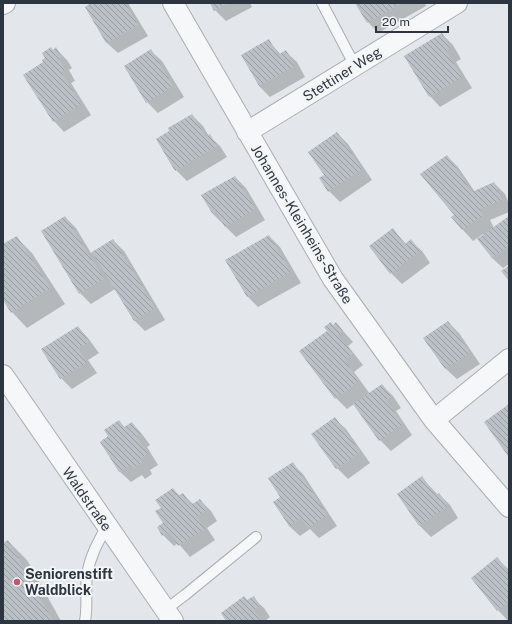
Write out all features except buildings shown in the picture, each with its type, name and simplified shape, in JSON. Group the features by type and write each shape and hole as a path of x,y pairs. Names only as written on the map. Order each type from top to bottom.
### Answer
{"street":[{"name":"Johannes-Kleinheins-Straße","path":"174,3 332,279 434,420 509,507"},
{"name":"Stettiner Weg","path":"247,132 457,3"},
{"path":"434,420 509,359"},
{"name":"Waldstraße","path":"3,375 169,615"}],"lane":[{"path":"322,3 355,66"},
{"path":"85,621 87,611 87,575 94,548 107,526"},
{"path":"169,615 185,596 256,537"}],"place":[{"name":"Seniorenstift Waldblick","path":"17,582"}]}
